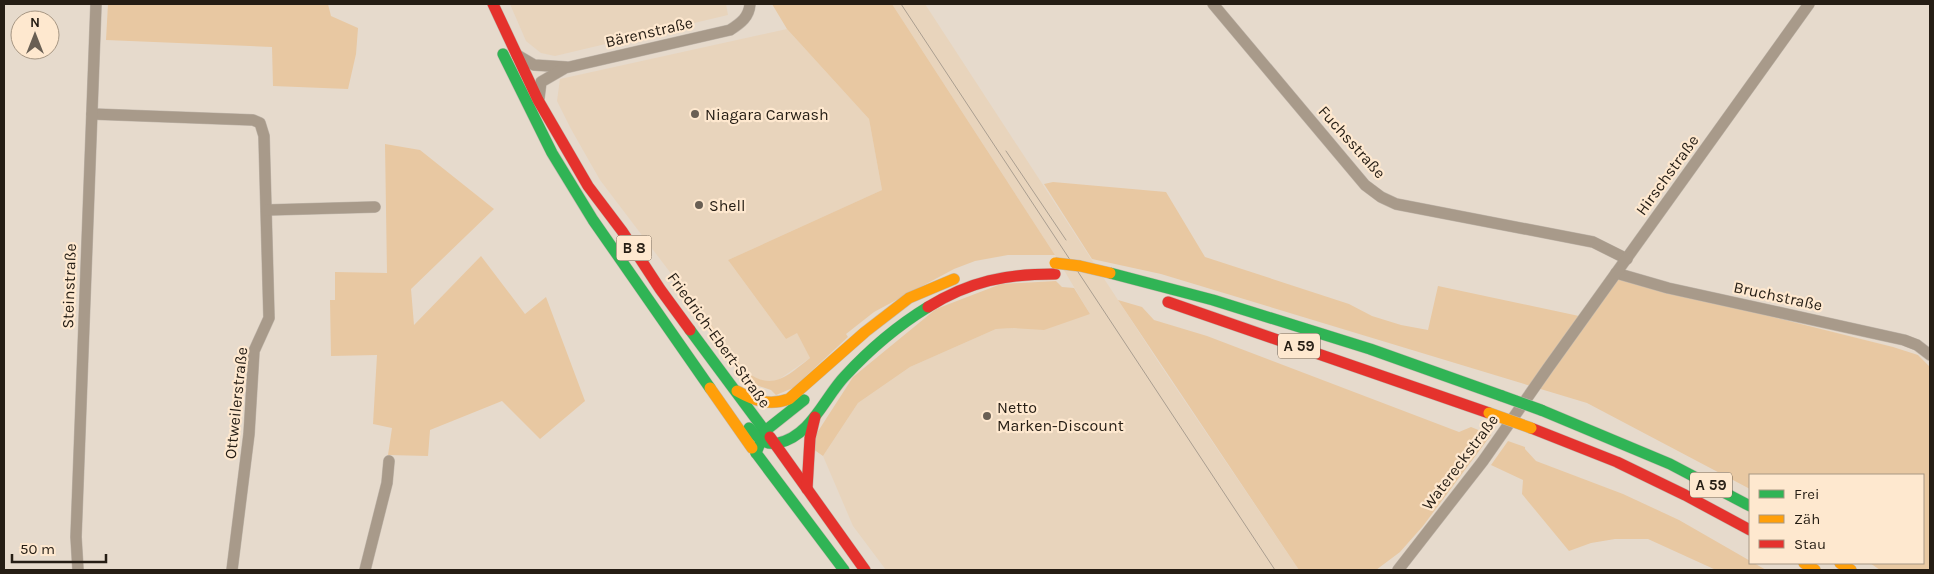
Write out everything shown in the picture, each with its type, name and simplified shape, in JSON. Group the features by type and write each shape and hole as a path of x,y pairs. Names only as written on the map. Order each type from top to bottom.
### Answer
{"main road":[{"name":"B 8","path":"493,4 538,100"},
{"name":"Friedrich-Ebert-Straße","path":"496,40 552,153 600,230 756,453 844,570"},
{"name":"Friedrich-Ebert-Straße","path":"538,100 588,186 622,231 660,289 737,391 763,435"},
{"name":"Friedrich-Ebert-Straße","path":"600,230 619,246 749,428 763,435"},
{"name":"A 59","path":"1037,263 1112,281 1213,300 1370,349 1541,410 1670,464 1749,505"},
{"name":"A 59","path":"816,413 843,378 864,357 896,330 928,307 978,282 1055,268"},
{"path":"737,391 762,403 780,403 789,399 865,332 909,298 958,277 908,308 858,350 818,389 763,435 756,453"},
{"name":"A 59","path":"1158,298 1531,428 1685,494 1749,529"},
{"path":"763,435 766,444 775,444 802,431 816,413"},
{"path":"807,488 810,438 816,413"},
{"path":"775,444 865,570"}],"street":[{"name":"Steinstraße","path":"78,570 76,537 96,4"},
{"name":"Bärenstraße","path":"538,100 541,82 568,68 730,30 741,24 749,12 750,4"},
{"name":"Fuchsstraße","path":"1212,4 1366,185 1381,197 1396,204 1594,242 1627,259"},
{"name":"Hirschstraße","path":"1548,368 1809,4"},
{"name":"Bärenstraße","path":"516,55 534,65 568,68"},
{"name":"Ottweilerstraße","path":"92,114 253,120 260,123 264,136 269,318 254,351 248,439 232,570"},
{"path":"267,210 375,207"},
{"name":"Bruchstraße","path":"1616,273 1668,288 1904,340 1917,345 1930,356"},
{"name":"Watereckstraße","path":"1398,570 1483,461 1548,368"},
{"path":"365,570 387,483 389,461"}],"shaded area":[{"path":"108,4 328,4 331,16 358,28 356,54 348,89 273,86 272,47 106,40"},
{"path":"510,4 726,4 728,15 555,56 541,53 526,41"},
{"path":"772,4 892,4 1055,255 1008,255 975,261 954,269 874,312 846,334 848,337 793,388 776,395 771,390 750,383 737,371 687,301 692,299 745,371 755,377 772,381 787,376 810,358 797,333 786,339 728,260 882,190 869,119 787,29"},
{"path":"892,4 925,4 1161,366 1299,570 886,570 853,526 823,456 858,403 910,367 996,329 1014,328 1090,314 1055,255"},
{"path":"787,29 869,119 882,190 728,260 786,339 797,332 810,358 775,382 767,382 753,377 745,371 600,180 557,101 560,79"},
{"path":"385,144 420,150 494,209 411,289 414,325 481,256 525,314 546,297 585,401 540,439 502,401 430,430 428,456 388,455 392,428 373,424 377,355 331,356 330,300 335,300 335,272 387,273"},
{"path":"1053,182 1166,192 1205,257 1349,304 1372,316 1401,325 1428,330 1438,286 1579,316 1609,276 1893,347 1918,355 1930,367 1930,570 1880,570 1871,564 1924,564 1924,474 1749,474 1749,488 1587,403 1161,274 1092,259 1044,184"},
{"path":"1056,281 1062,287 1074,288 1090,314 1044,330 996,329 910,367 858,403 823,456 813,449 815,436 853,377 936,309 1001,284"},
{"path":"1118,300 1142,307 1154,320 1207,336 1459,432 1471,427 1491,435 1423,526 1400,552 1376,570 1299,570"},
{"path":"1508,441 1525,447 1536,461 1623,494 1679,520 1749,560 1749,564 1756,564 1766,570 1716,570 1648,539 1615,539 1591,543 1569,551 1522,494 1523,480 1491,465"}],"tram line":[{"path":"901,4 1275,570"},
{"path":"1006,151 1066,240"}],"traffic: fast":[{"path":"503,54 552,153 593,220 710,388"},
{"path":"1110,273 1213,300 1370,349 1502,396"},
{"path":"749,428 762,440 773,444 789,439 799,433 816,415 837,385 864,357 894,330 928,307"},
{"path":"690,330 765,431 756,453"},
{"path":"1502,396 1541,410"},
{"path":"765,431 804,400"},
{"path":"1541,410 1670,464 1749,505"},
{"path":"756,453 844,570"}],"traffic: slow":[{"path":"1055,263 1080,266 1110,273"},
{"path":"737,391 762,401 775,402 789,399 865,332 909,298 954,279"},
{"path":"710,388 752,448"},
{"path":"1489,413 1531,428"},
{"path":"1806,564 1815,570"},
{"path":"1842,564 1851,570"}],"traffic: jam":[{"path":"493,4 538,100 588,186 622,231 660,289 690,330"},
{"path":"928,307 959,291 989,281 1037,274 1055,274"},
{"path":"1168,302 1489,413"},
{"path":"807,489 810,438 815,417"},
{"path":"1531,428 1617,462 1685,495 1749,529"},
{"path":"770,437 865,570"}],"place":[{"name":"Niagara Carwash","path":"695,114"},
{"name":"Shell","path":"699,205"},
{"name":"Netto Marken-Discount","path":"987,416"}]}
